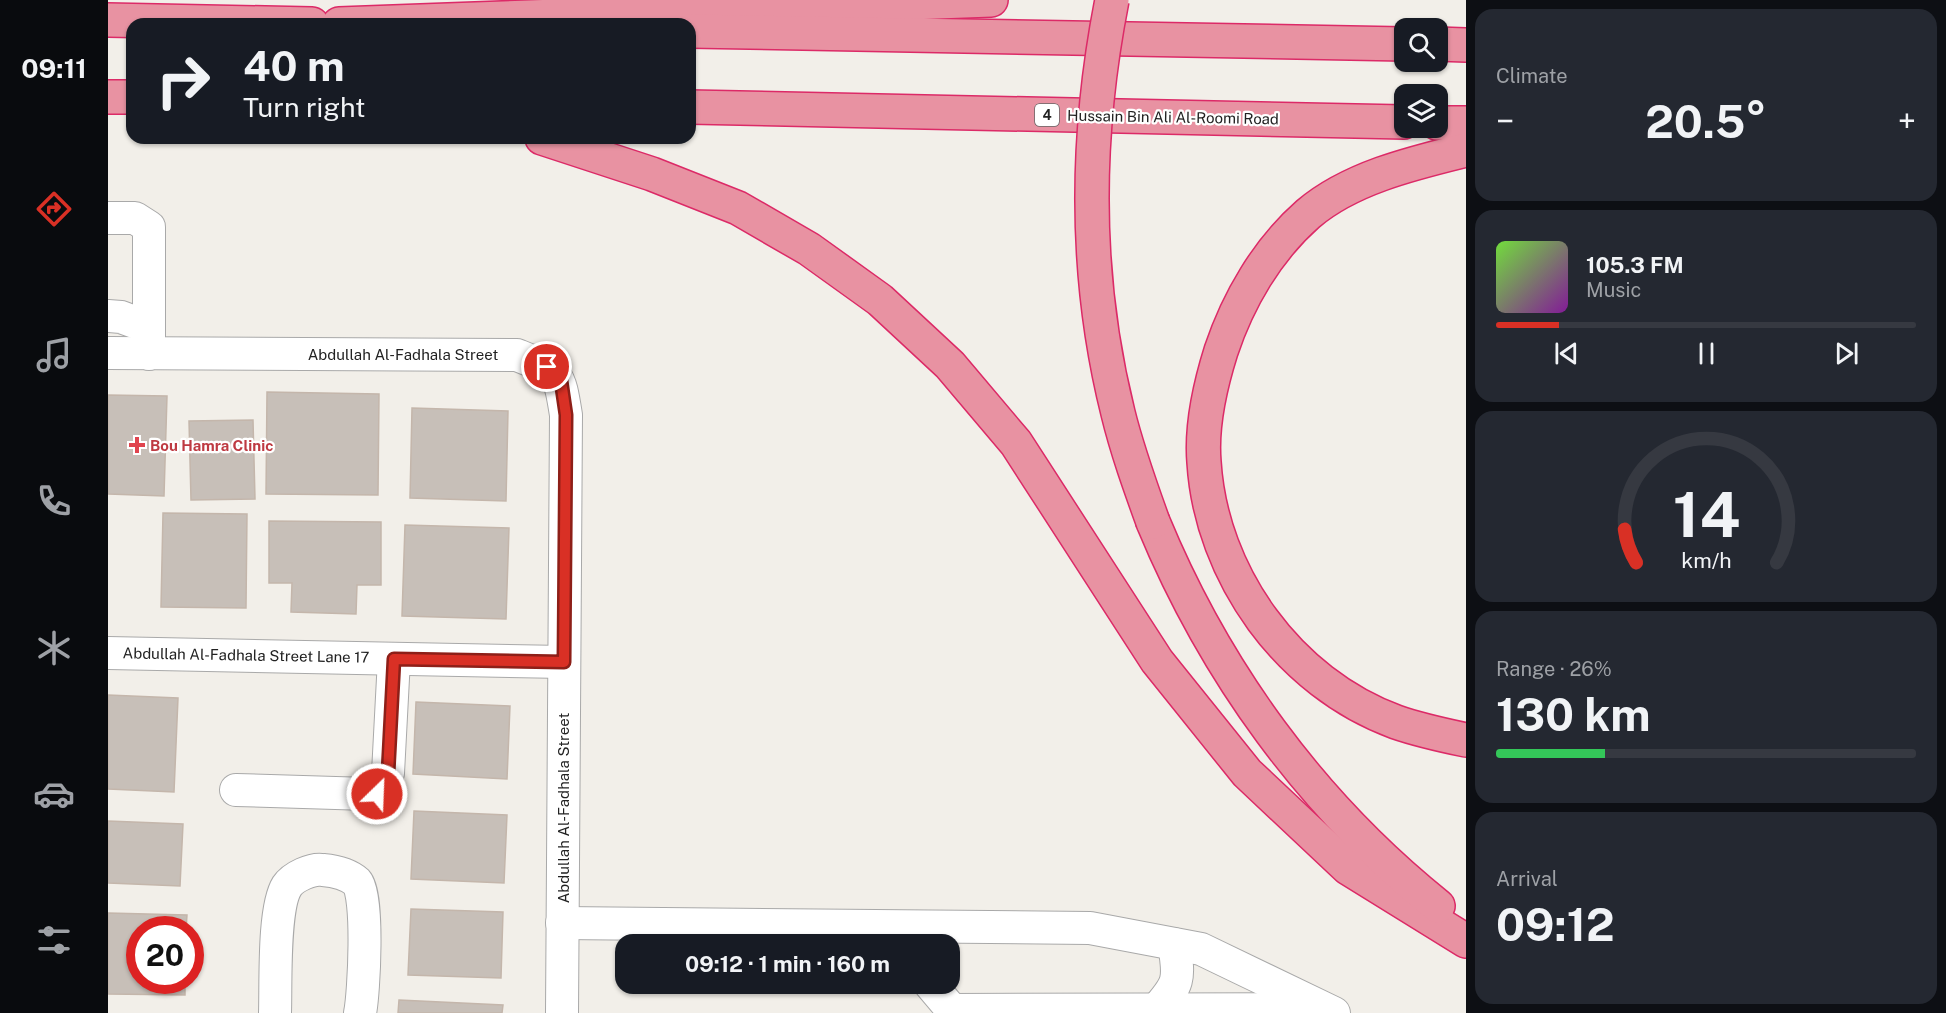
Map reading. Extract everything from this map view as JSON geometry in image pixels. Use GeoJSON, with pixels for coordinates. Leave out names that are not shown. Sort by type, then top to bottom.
{"type":"FeatureCollection","features":[{"type":"Feature","properties":{"kind":"highway"},"geometry":{"type":"LineString","coordinates":[[502,18],[991,0]]}},
{"type":"Feature","properties":{"kind":"highway"},"geometry":{"type":"LineString","coordinates":[[1112,0],[1103,47],[1094,131],[1092,200],[1095,266],[1100,319],[1118,414],[1153,522],[1169,561],[1216,650],[1245,697],[1281,746],[1345,822],[1380,856],[1466,929]]}},
{"type":"Feature","properties":{"kind":"highway"},"geometry":{"type":"LineString","coordinates":[[108,20],[126,20]]}},
{"type":"Feature","properties":{"kind":"highway"},"geometry":{"type":"LineString","coordinates":[[696,31],[1394,44]]}},
{"type":"Feature","properties":{"kind":"highway"},"geometry":{"type":"LineString","coordinates":[[1448,44],[1466,45]]}},
{"type":"Feature","properties":{"kind":"highway"},"geometry":{"type":"LineString","coordinates":[[108,97],[126,97]]}},
{"type":"Feature","properties":{"kind":"highway","name":"Hussain Bin Ali Al-Roomi Road"},"geometry":{"type":"LineString","coordinates":[[696,107],[1394,122]]}},
{"type":"Feature","properties":{"kind":"highway"},"geometry":{"type":"LineString","coordinates":[[1448,123],[1466,123]]}},
{"type":"Feature","properties":{"kind":"highway"},"geometry":{"type":"LineString","coordinates":[[560,144],[652,174],[738,208],[809,249],[880,300],[950,365],[1016,443],[1157,661],[1246,773],[1348,867],[1466,941]]}},
{"type":"Feature","properties":{"kind":"highway"},"geometry":{"type":"LineString","coordinates":[[1466,150],[1361,183],[1335,196],[1308,214],[1288,234],[1257,276],[1228,330],[1208,406],[1203,461],[1208,495],[1225,555],[1256,612],[1276,636],[1324,682],[1356,702],[1394,721],[1466,740]]}},
{"type":"Feature","properties":{"kind":"street"},"geometry":{"type":"LineString","coordinates":[[108,218],[135,218],[149,227],[148,340]]}},
{"type":"Feature","properties":{"kind":"street"},"geometry":{"type":"LineString","coordinates":[[108,316],[121,317],[148,340]]}},
{"type":"Feature","properties":{"kind":"street","name":"Abdullah Al-Fadhala Street"},"geometry":{"type":"LineString","coordinates":[[108,353],[148,340],[517,355],[547,367],[561,381],[566,415],[562,1013]]}},
{"type":"Feature","properties":{"kind":"street","name":"Abdullah Al-Fadhala Street Lane 17"},"geometry":{"type":"LineString","coordinates":[[108,652],[564,662]]}},
{"type":"Feature","properties":{"kind":"street"},"geometry":{"type":"LineString","coordinates":[[236,790],[368,794],[383,790],[388,773],[394,659]]}},
{"type":"Feature","properties":{"kind":"street"},"geometry":{"type":"LineString","coordinates":[[275,1013],[279,906],[287,885],[300,875],[320,869],[340,873],[358,883],[365,902],[360,1013]]}},
{"type":"Feature","properties":{"kind":"street"},"geometry":{"type":"LineString","coordinates":[[562,923],[870,934]]}},
{"type":"Feature","properties":{"kind":"street"},"geometry":{"type":"LineString","coordinates":[[960,934],[1090,928],[1201,949],[1330,1011]]}},
{"type":"Feature","properties":{"kind":"street"},"geometry":{"type":"LineString","coordinates":[[1156,1010],[1175,989],[1178,969],[1174,944]]}},
{"type":"Feature","properties":{"kind":"street"},"geometry":{"type":"LineString","coordinates":[[938,994],[952,1010],[1330,1011]]}},
{"type":"Feature","properties":{"kind":"building"},"geometry":{"type":"Polygon","coordinates":[[[267,392],[379,394],[378,495],[266,494],[267,392]]]}},
{"type":"Feature","properties":{"kind":"building","name":"Bou Hamra Clinic"},"geometry":{"type":"Polygon","coordinates":[[[108,395],[167,396],[164,496],[108,494],[108,395]]]}},
{"type":"Feature","properties":{"kind":"building"},"geometry":{"type":"Polygon","coordinates":[[[412,408],[508,411],[506,501],[410,498],[412,408]]]}},
{"type":"Feature","properties":{"kind":"building"},"geometry":{"type":"Polygon","coordinates":[[[253,420],[255,499],[191,500],[189,421],[253,420]]]}},
{"type":"Feature","properties":{"kind":"building"},"geometry":{"type":"Polygon","coordinates":[[[163,513],[247,514],[246,608],[161,607],[163,513]]]}},
{"type":"Feature","properties":{"kind":"building"},"geometry":{"type":"Polygon","coordinates":[[[269,521],[381,522],[381,585],[357,585],[356,614],[291,612],[292,583],[269,583],[269,521]]]}},
{"type":"Feature","properties":{"kind":"building"},"geometry":{"type":"Polygon","coordinates":[[[405,525],[509,528],[506,619],[402,616],[405,525]]]}},
{"type":"Feature","properties":{"kind":"building"},"geometry":{"type":"Polygon","coordinates":[[[108,695],[178,698],[174,792],[108,789],[108,695]]]}},
{"type":"Feature","properties":{"kind":"building"},"geometry":{"type":"Polygon","coordinates":[[[416,702],[510,706],[507,779],[413,774],[416,702]]]}},
{"type":"Feature","properties":{"kind":"building"},"geometry":{"type":"Polygon","coordinates":[[[414,811],[507,815],[504,883],[411,879],[414,811]]]}},
{"type":"Feature","properties":{"kind":"building"},"geometry":{"type":"Polygon","coordinates":[[[108,821],[183,824],[180,886],[108,883],[108,821]]]}},
{"type":"Feature","properties":{"kind":"building"},"geometry":{"type":"Polygon","coordinates":[[[411,909],[503,912],[501,978],[408,975],[411,909]]]}},
{"type":"Feature","properties":{"kind":"building"},"geometry":{"type":"Polygon","coordinates":[[[108,913],[187,915],[126,916],[126,994],[185,995],[108,994],[108,913]]]}},
{"type":"Feature","properties":{"kind":"building"},"geometry":{"type":"Polygon","coordinates":[[[399,1000],[503,1005],[502,1013],[398,1013],[399,1000]]]}},
{"type":"Feature","properties":{"kind":"place","name":"Bou Hamra Clinic"},"geometry":{"type":"Point","coordinates":[137,445]}},
{"type":"Feature","properties":{"kind":"route"},"geometry":{"type":"LineString","coordinates":[[377,794],[383,790],[387,782],[394,659],[564,662],[566,415],[561,381],[547,367]]}}]}
